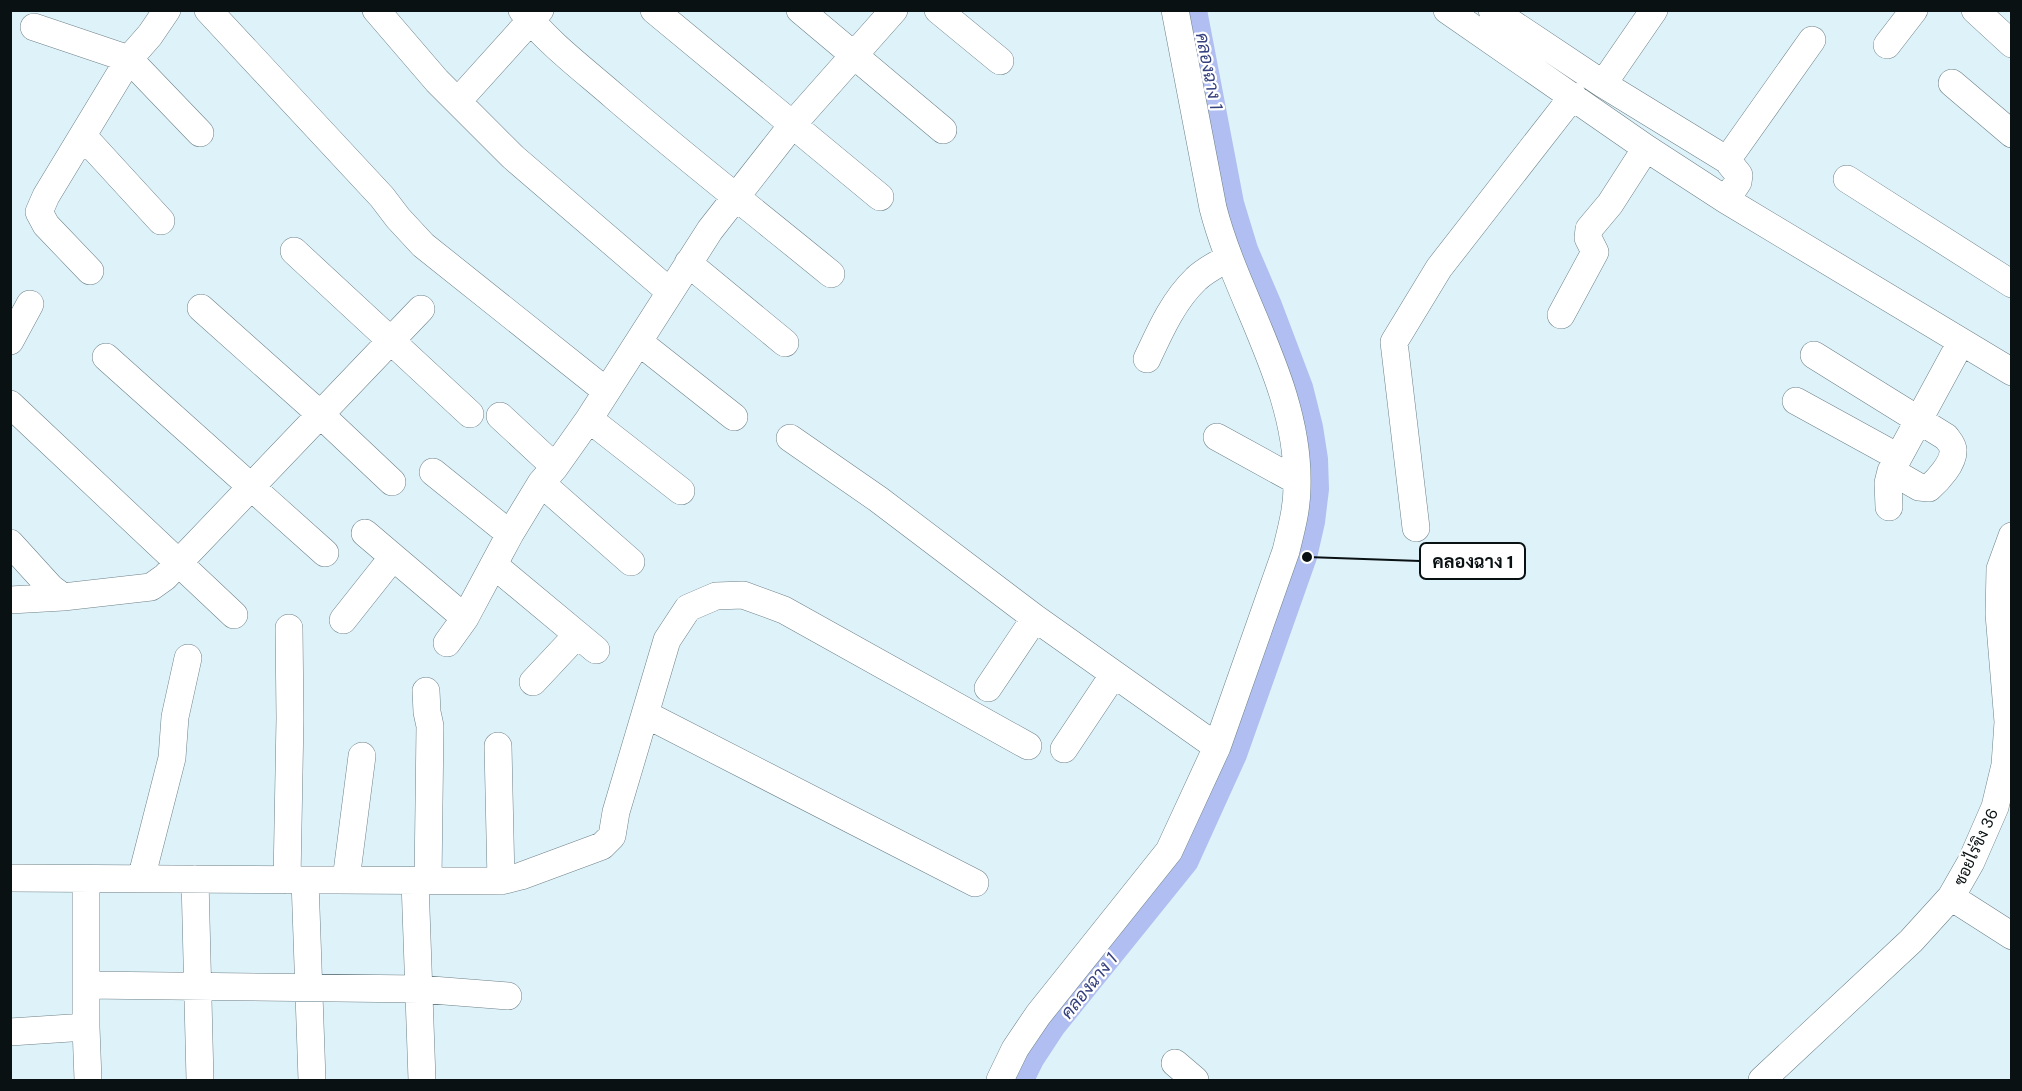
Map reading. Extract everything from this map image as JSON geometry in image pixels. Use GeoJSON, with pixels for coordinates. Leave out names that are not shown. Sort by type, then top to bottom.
{"type":"FeatureCollection","features":[{"type":"Feature","properties":{"kind":"street"},"geometry":{"type":"LineString","coordinates":[[90,271],[46,225],[39,212],[46,196],[129,59],[150,35],[167,10]]}},
{"type":"Feature","properties":{"kind":"street"},"geometry":{"type":"LineString","coordinates":[[208,10],[367,181],[423,245],[606,391]]}},
{"type":"Feature","properties":{"kind":"street"},"geometry":{"type":"LineString","coordinates":[[376,10],[437,81],[513,157],[669,291]]}},
{"type":"Feature","properties":{"kind":"street"},"geometry":{"type":"LineString","coordinates":[[654,10],[880,197]]}},
{"type":"Feature","properties":{"kind":"street"},"geometry":{"type":"LineString","coordinates":[[800,10],[943,130]]}},
{"type":"Feature","properties":{"kind":"street"},"geometry":{"type":"LineString","coordinates":[[447,643],[465,618],[495,566],[510,534],[548,475],[589,419],[710,230],[793,124],[894,10]]}},
{"type":"Feature","properties":{"kind":"street"},"geometry":{"type":"LineString","coordinates":[[938,10],[1000,61]]}},
{"type":"Feature","properties":{"kind":"street"},"geometry":{"type":"LineString","coordinates":[[1000,1080],[1015,1049],[1038,1016],[1169,851],[1217,747],[1286,551],[1294,518],[1297,482],[1292,431],[1283,394],[1228,258],[1213,208],[1174,10]]}},
{"type":"Feature","properties":{"kind":"street"},"geometry":{"type":"LineString","coordinates":[[1447,10],[1646,148],[1726,200],[2012,372]]}},
{"type":"Feature","properties":{"kind":"street"},"geometry":{"type":"LineString","coordinates":[[1492,10],[1603,84],[1727,160],[1739,175],[1738,182],[1726,200]]}},
{"type":"Feature","properties":{"kind":"street"},"geometry":{"type":"LineString","coordinates":[[1603,84],[1653,10]]}},
{"type":"Feature","properties":{"kind":"street"},"geometry":{"type":"LineString","coordinates":[[1887,45],[1914,10]]}},
{"type":"Feature","properties":{"kind":"street"},"geometry":{"type":"LineString","coordinates":[[1975,10],[2012,44]]}},
{"type":"Feature","properties":{"kind":"street"},"geometry":{"type":"LineString","coordinates":[[458,102],[531,14],[559,50],[684,157],[831,274]]}},
{"type":"Feature","properties":{"kind":"street"},"geometry":{"type":"LineString","coordinates":[[34,27],[129,59],[200,133]]}},
{"type":"Feature","properties":{"kind":"street"},"geometry":{"type":"LineString","coordinates":[[1727,160],[1812,40]]}},
{"type":"Feature","properties":{"kind":"street"},"geometry":{"type":"LineString","coordinates":[[1952,83],[2012,134]]}},
{"type":"Feature","properties":{"kind":"street"},"geometry":{"type":"LineString","coordinates":[[1416,528],[1394,342],[1439,268],[1573,96]]}},
{"type":"Feature","properties":{"kind":"street"},"geometry":{"type":"LineString","coordinates":[[83,136],[161,221]]}},
{"type":"Feature","properties":{"kind":"street"},"geometry":{"type":"LineString","coordinates":[[1561,315],[1595,252],[1588,238],[1589,229],[1610,204],[1646,148]]}},
{"type":"Feature","properties":{"kind":"street"},"geometry":{"type":"LineString","coordinates":[[1847,179],[2012,284]]}},
{"type":"Feature","properties":{"kind":"street"},"geometry":{"type":"LineString","coordinates":[[294,251],[470,414]]}},
{"type":"Feature","properties":{"kind":"street"},"geometry":{"type":"LineString","coordinates":[[1147,359],[1165,320],[1178,300],[1197,278],[1228,258]]}},
{"type":"Feature","properties":{"kind":"street"},"geometry":{"type":"LineString","coordinates":[[688,263],[785,343]]}},
{"type":"Feature","properties":{"kind":"street"},"geometry":{"type":"LineString","coordinates":[[10,341],[30,304]]}},
{"type":"Feature","properties":{"kind":"street"},"geometry":{"type":"LineString","coordinates":[[201,308],[392,482]]}},
{"type":"Feature","properties":{"kind":"street"},"geometry":{"type":"LineString","coordinates":[[10,600],[63,597],[151,587],[165,577],[421,309]]}},
{"type":"Feature","properties":{"kind":"street"},"geometry":{"type":"LineString","coordinates":[[639,342],[734,417]]}},
{"type":"Feature","properties":{"kind":"street"},"geometry":{"type":"LineString","coordinates":[[1889,507],[1888,483],[1894,464],[1961,342]]}},
{"type":"Feature","properties":{"kind":"street"},"geometry":{"type":"LineString","coordinates":[[1796,400],[1894,464],[1919,487],[1929,488],[1953,456],[1953,447],[1946,437],[1814,355]]}},
{"type":"Feature","properties":{"kind":"street"},"geometry":{"type":"LineString","coordinates":[[106,357],[325,553]]}},
{"type":"Feature","properties":{"kind":"street"},"geometry":{"type":"LineString","coordinates":[[10,404],[234,615]]}},
{"type":"Feature","properties":{"kind":"street"},"geometry":{"type":"LineString","coordinates":[[500,416],[548,475],[631,562]]}},
{"type":"Feature","properties":{"kind":"street"},"geometry":{"type":"LineString","coordinates":[[589,419],[681,491]]}},
{"type":"Feature","properties":{"kind":"street"},"geometry":{"type":"LineString","coordinates":[[1217,437],[1297,482]]}},
{"type":"Feature","properties":{"kind":"street"},"geometry":{"type":"LineString","coordinates":[[790,438],[878,499],[1035,618],[1217,747]]}},
{"type":"Feature","properties":{"kind":"street"},"geometry":{"type":"LineString","coordinates":[[433,472],[510,534]]}},
{"type":"Feature","properties":{"kind":"street"},"geometry":{"type":"LineString","coordinates":[[365,533],[465,618]]}},
{"type":"Feature","properties":{"kind":"street","name":"ซอยไร่ขิง 36"},"geometry":{"type":"LineString","coordinates":[[1762,1080],[1911,941],[1951,897],[1971,862],[2006,787],[2008,722],[1999,614],[2000,569],[2011,538]]}},
{"type":"Feature","properties":{"kind":"street"},"geometry":{"type":"LineString","coordinates":[[10,543],[51,588],[63,597]]}},
{"type":"Feature","properties":{"kind":"street"},"geometry":{"type":"LineString","coordinates":[[344,620],[393,557]]}},
{"type":"Feature","properties":{"kind":"street"},"geometry":{"type":"LineString","coordinates":[[495,566],[586,642],[533,682]]}},
{"type":"Feature","properties":{"kind":"street"},"geometry":{"type":"LineString","coordinates":[[10,878],[421,881],[511,878],[602,846],[612,836],[616,812],[667,640],[688,608],[716,596],[743,595],[784,610],[1028,746]]}},
{"type":"Feature","properties":{"kind":"street"},"geometry":{"type":"LineString","coordinates":[[988,688],[1035,618]]}},
{"type":"Feature","properties":{"kind":"street"},"geometry":{"type":"LineString","coordinates":[[289,628],[296,880],[309,988],[312,1080]]}},
{"type":"Feature","properties":{"kind":"street"},"geometry":{"type":"LineString","coordinates":[[141,879],[172,758],[175,717],[188,658]]}},
{"type":"Feature","properties":{"kind":"street"},"geometry":{"type":"LineString","coordinates":[[1064,749],[1113,674]]}},
{"type":"Feature","properties":{"kind":"street"},"geometry":{"type":"LineString","coordinates":[[422,1080],[419,989],[421,881],[429,726],[426,691]]}},
{"type":"Feature","properties":{"kind":"street"},"geometry":{"type":"LineString","coordinates":[[645,714],[975,883]]}},
{"type":"Feature","properties":{"kind":"street"},"geometry":{"type":"LineString","coordinates":[[498,746],[511,878]]}},
{"type":"Feature","properties":{"kind":"street"},"geometry":{"type":"LineString","coordinates":[[346,880],[362,756]]}},
{"type":"Feature","properties":{"kind":"street"},"geometry":{"type":"LineString","coordinates":[[87,879],[88,1080]]}},
{"type":"Feature","properties":{"kind":"street"},"geometry":{"type":"LineString","coordinates":[[195,879],[200,1080]]}},
{"type":"Feature","properties":{"kind":"street"},"geometry":{"type":"LineString","coordinates":[[1951,897],[2012,936]]}},
{"type":"Feature","properties":{"kind":"street"},"geometry":{"type":"LineString","coordinates":[[86,985],[419,989],[508,996]]}},
{"type":"Feature","properties":{"kind":"street"},"geometry":{"type":"LineString","coordinates":[[10,1032],[86,1027]]}},
{"type":"Feature","properties":{"kind":"waterway","name":"คลองฉาง 1"},"geometry":{"type":"LineString","coordinates":[[1024,1080],[1055,1028],[1188,863],[1237,755],[1307,557],[1315,522],[1319,489],[1318,459],[1313,427],[1303,387],[1248,249],[1234,203],[1197,10]]}},
{"type":"Feature","properties":{"kind":"place","name":"คลองฉาง 1"},"geometry":{"type":"Point","coordinates":[1307,557]}}]}
